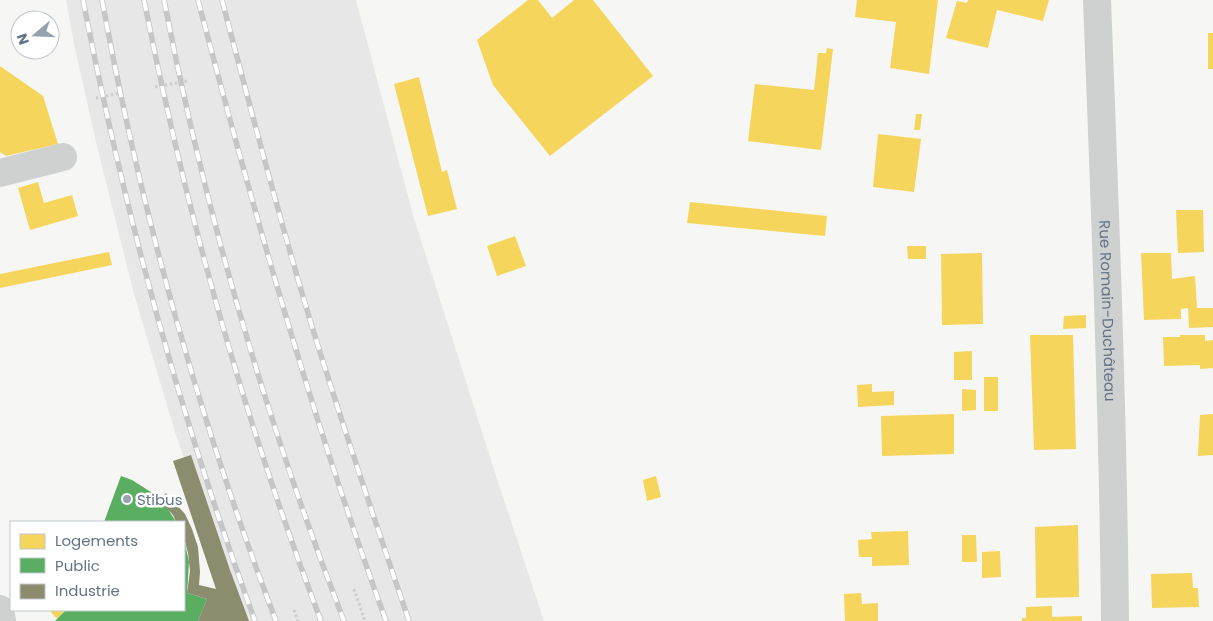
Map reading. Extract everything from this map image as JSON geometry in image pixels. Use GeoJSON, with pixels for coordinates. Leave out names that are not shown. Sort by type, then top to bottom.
{"type":"FeatureCollection","features":[{"type":"Feature","properties":{"kind":"street","name":"Rue Romain-Duchâteau"},"geometry":{"type":"LineString","coordinates":[[1097,0],[1112,414],[1116,621]]}},
{"type":"Feature","properties":{"kind":"street"},"geometry":{"type":"LineString","coordinates":[[0,173],[63,157]]}},
{"type":"Feature","properties":{"kind":"street"},"geometry":{"type":"LineString","coordinates":[[0,609],[2,621]]}},
{"type":"Feature","properties":{"kind":"path"},"geometry":{"type":"LineString","coordinates":[[155,87],[187,81]]}},
{"type":"Feature","properties":{"kind":"path"},"geometry":{"type":"LineString","coordinates":[[96,98],[126,92]]}},
{"type":"Feature","properties":{"kind":"path"},"geometry":{"type":"LineString","coordinates":[[354,589],[365,621]]}},
{"type":"Feature","properties":{"kind":"path"},"geometry":{"type":"LineString","coordinates":[[294,610],[298,621]]}},
{"type":"Feature","properties":{"kind":"shaded area"},"geometry":{"type":"Polygon","coordinates":[[[66,0],[356,0],[413,215],[544,621],[240,621],[175,432],[134,294],[96,142],[66,0]]]}},
{"type":"Feature","properties":{"kind":"building: Logements"},"geometry":{"type":"Polygon","coordinates":[[[528,0],[538,0],[552,18],[574,0],[593,0],[653,76],[550,156],[493,85],[477,40],[528,0]]]}},
{"type":"Feature","properties":{"kind":"building: Logements"},"geometry":{"type":"Polygon","coordinates":[[[857,0],[938,0],[929,74],[890,68],[896,22],[855,17],[857,0]]]}},
{"type":"Feature","properties":{"kind":"building: Logements"},"geometry":{"type":"Polygon","coordinates":[[[968,0],[1049,0],[1043,21],[997,10],[988,48],[946,38],[957,1],[967,3],[968,0]]]}},
{"type":"Feature","properties":{"kind":"building: Logements"},"geometry":{"type":"Polygon","coordinates":[[[1208,33],[1213,33],[1213,69],[1208,69],[1208,33]]]}},
{"type":"Feature","properties":{"kind":"building: Logements"},"geometry":{"type":"Polygon","coordinates":[[[827,48],[833,49],[821,150],[748,141],[755,84],[814,90],[818,53],[826,53],[827,48]]]}},
{"type":"Feature","properties":{"kind":"building: Logements"},"geometry":{"type":"Polygon","coordinates":[[[0,66],[43,96],[58,144],[6,156],[0,152],[0,66]]]}},
{"type":"Feature","properties":{"kind":"building: Logements"},"geometry":{"type":"Polygon","coordinates":[[[419,77],[442,172],[447,170],[457,209],[428,216],[394,84],[419,77]]]}},
{"type":"Feature","properties":{"kind":"building: Logements"},"geometry":{"type":"Polygon","coordinates":[[[916,114],[922,114],[920,130],[914,130],[916,114]]]}},
{"type":"Feature","properties":{"kind":"building: Logements"},"geometry":{"type":"Polygon","coordinates":[[[878,134],[921,139],[914,192],[873,187],[878,134]]]}},
{"type":"Feature","properties":{"kind":"building: Logements"},"geometry":{"type":"Polygon","coordinates":[[[38,182],[44,203],[72,195],[78,216],[30,230],[18,188],[38,182]]]}},
{"type":"Feature","properties":{"kind":"building: Logements"},"geometry":{"type":"Polygon","coordinates":[[[690,202],[827,216],[825,236],[687,223],[690,202]]]}},
{"type":"Feature","properties":{"kind":"building: Logements"},"geometry":{"type":"Polygon","coordinates":[[[1176,210],[1203,210],[1204,252],[1178,253],[1176,210]]]}},
{"type":"Feature","properties":{"kind":"building: Logements"},"geometry":{"type":"Polygon","coordinates":[[[515,236],[526,266],[497,276],[487,246],[515,236]]]}},
{"type":"Feature","properties":{"kind":"building: Logements"},"geometry":{"type":"Polygon","coordinates":[[[907,246],[926,246],[926,259],[908,259],[907,246]]]}},
{"type":"Feature","properties":{"kind":"building: Logements"},"geometry":{"type":"Polygon","coordinates":[[[109,252],[112,265],[0,288],[0,274],[109,252]]]}},
{"type":"Feature","properties":{"kind":"building: Logements"},"geometry":{"type":"Polygon","coordinates":[[[982,253],[983,324],[942,325],[941,254],[982,253]]]}},
{"type":"Feature","properties":{"kind":"building: Logements"},"geometry":{"type":"Polygon","coordinates":[[[1141,253],[1171,253],[1172,279],[1195,276],[1197,308],[1213,308],[1213,327],[1189,328],[1188,308],[1181,309],[1181,319],[1144,320],[1141,253]]]}},
{"type":"Feature","properties":{"kind":"building: Logements"},"geometry":{"type":"Polygon","coordinates":[[[1086,315],[1086,328],[1063,329],[1064,316],[1086,315]]]}},
{"type":"Feature","properties":{"kind":"building: Logements"},"geometry":{"type":"Polygon","coordinates":[[[1030,335],[1073,335],[1076,449],[1034,450],[1030,335]]]}},
{"type":"Feature","properties":{"kind":"building: Logements"},"geometry":{"type":"Polygon","coordinates":[[[1180,335],[1205,335],[1205,341],[1213,340],[1213,368],[1200,369],[1200,365],[1164,366],[1163,337],[1180,337],[1180,335]]]}},
{"type":"Feature","properties":{"kind":"building: Logements"},"geometry":{"type":"Polygon","coordinates":[[[972,351],[972,380],[954,380],[954,352],[972,351]]]}},
{"type":"Feature","properties":{"kind":"building: Logements"},"geometry":{"type":"Polygon","coordinates":[[[984,377],[998,377],[998,411],[984,411],[984,377]]]}},
{"type":"Feature","properties":{"kind":"building: Logements"},"geometry":{"type":"Polygon","coordinates":[[[872,384],[872,392],[894,391],[894,405],[858,407],[857,385],[872,384]]]}},
{"type":"Feature","properties":{"kind":"building: Logements"},"geometry":{"type":"Polygon","coordinates":[[[962,389],[976,390],[976,410],[962,411],[962,389]]]}},
{"type":"Feature","properties":{"kind":"building: Logements"},"geometry":{"type":"Polygon","coordinates":[[[954,414],[954,454],[882,456],[881,416],[954,414]]]}},
{"type":"Feature","properties":{"kind":"building: Logements"},"geometry":{"type":"Polygon","coordinates":[[[1213,414],[1213,455],[1198,456],[1200,415],[1213,414]]]}},
{"type":"Feature","properties":{"kind":"building: Logements"},"geometry":{"type":"Polygon","coordinates":[[[656,476],[661,497],[647,501],[643,480],[656,476]]]}},
{"type":"Feature","properties":{"kind":"building: Logements"},"geometry":{"type":"Polygon","coordinates":[[[1078,525],[1079,597],[1036,598],[1035,527],[1078,525]]]}},
{"type":"Feature","properties":{"kind":"building: Logements"},"geometry":{"type":"Polygon","coordinates":[[[908,531],[909,565],[872,566],[872,557],[859,557],[858,540],[872,539],[871,532],[908,531]]]}},
{"type":"Feature","properties":{"kind":"building: Logements"},"geometry":{"type":"Polygon","coordinates":[[[962,535],[976,535],[977,562],[962,562],[962,535]]]}},
{"type":"Feature","properties":{"kind":"building: Logements"},"geometry":{"type":"Polygon","coordinates":[[[1000,551],[1001,577],[982,578],[982,552],[1000,551]]]}},
{"type":"Feature","properties":{"kind":"building: Logements"},"geometry":{"type":"Polygon","coordinates":[[[1192,573],[1193,588],[1198,588],[1199,607],[1152,608],[1151,574],[1192,573]]]}},
{"type":"Feature","properties":{"kind":"building: Logements"},"geometry":{"type":"Polygon","coordinates":[[[861,593],[862,604],[878,603],[878,621],[845,621],[844,594],[861,593]]]}},
{"type":"Feature","properties":{"kind":"building: Logements"},"geometry":{"type":"Polygon","coordinates":[[[1052,606],[1052,617],[1082,616],[1082,621],[1022,621],[1022,618],[1026,618],[1026,607],[1052,606]]]}},
{"type":"Feature","properties":{"kind":"building: Logements"},"geometry":{"type":"Polygon","coordinates":[[[50,611],[65,611],[57,619],[50,611]]]}},
{"type":"Feature","properties":{"kind":"building: Public"},"geometry":{"type":"Polygon","coordinates":[[[121,476],[132,480],[154,494],[168,509],[175,521],[104,521],[121,476]]]}},
{"type":"Feature","properties":{"kind":"building: Public"},"geometry":{"type":"Polygon","coordinates":[[[185,544],[189,562],[187,593],[207,599],[198,621],[55,621],[65,611],[185,611],[185,544]]]}},
{"type":"Feature","properties":{"kind":"building: Industrie"},"geometry":{"type":"Polygon","coordinates":[[[191,455],[249,621],[198,621],[207,599],[187,593],[190,571],[185,542],[185,521],[176,521],[173,515],[159,500],[166,493],[185,514],[192,529],[198,547],[199,585],[216,589],[173,461],[191,455]]]}},
{"type":"Feature","properties":{"kind":"railway"},"geometry":{"type":"LineString","coordinates":[[83,0],[117,158],[157,314],[203,468],[255,621]]}},
{"type":"Feature","properties":{"kind":"railway"},"geometry":{"type":"LineString","coordinates":[[102,0],[135,158],[175,314],[197,392],[222,469],[276,621]]}},
{"type":"Feature","properties":{"kind":"railway"},"geometry":{"type":"LineString","coordinates":[[144,0],[179,158],[219,314],[267,469],[321,621]]}},
{"type":"Feature","properties":{"kind":"railway"},"geometry":{"type":"LineString","coordinates":[[164,0],[198,158],[240,315],[289,469],[344,621]]}},
{"type":"Feature","properties":{"kind":"railway"},"geometry":{"type":"LineString","coordinates":[[198,0],[240,157],[308,390],[386,621]]}},
{"type":"Feature","properties":{"kind":"railway"},"geometry":{"type":"LineString","coordinates":[[222,0],[275,200],[310,320],[409,621]]}},
{"type":"Feature","properties":{"kind":"place","name":"Stibus"},"geometry":{"type":"Point","coordinates":[127,499]}}]}
